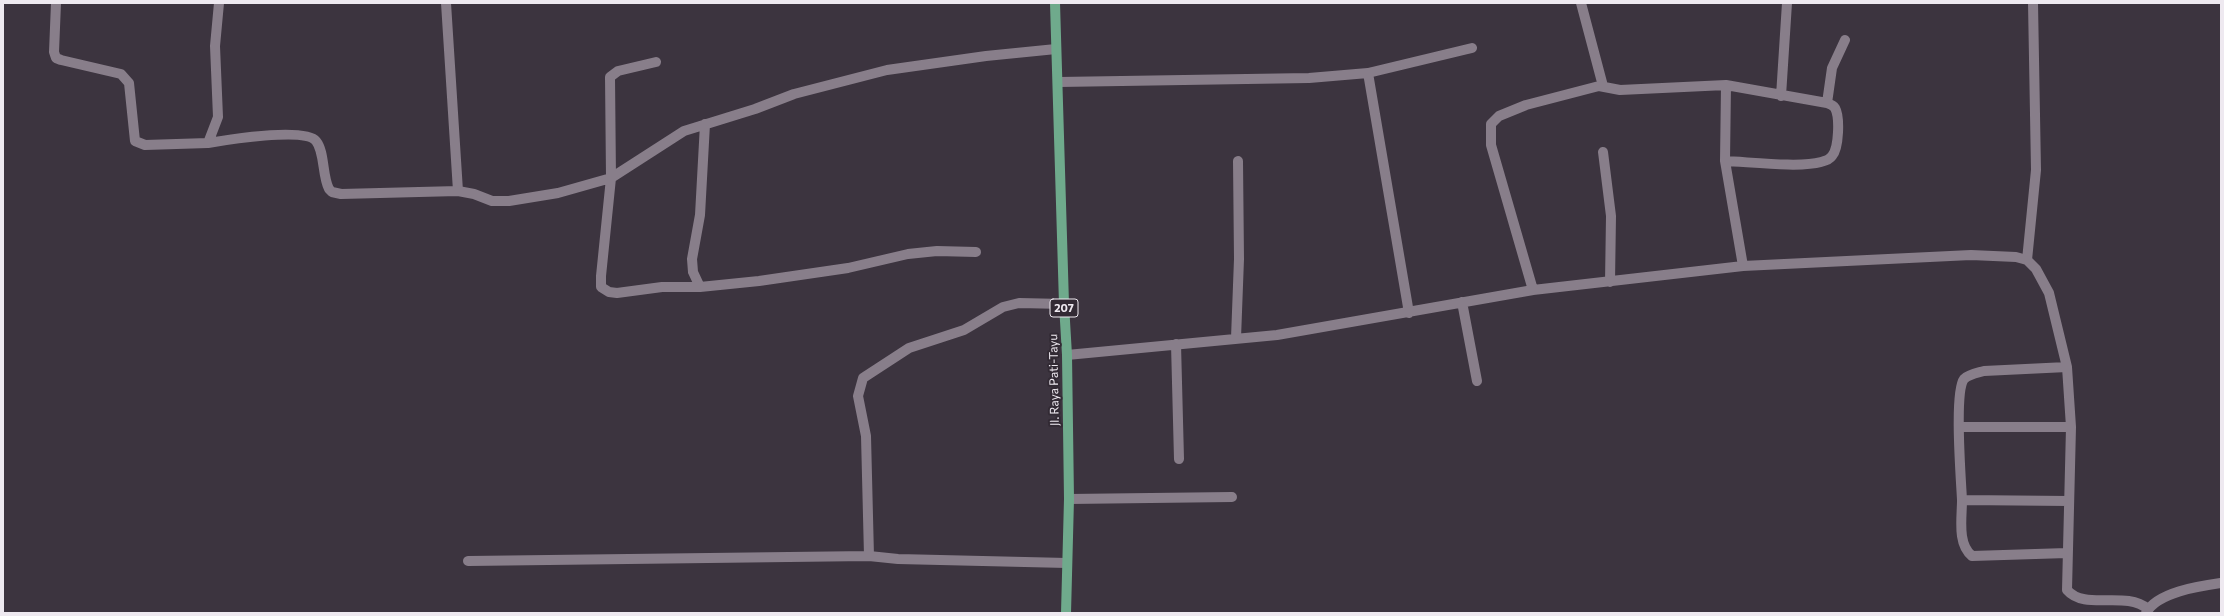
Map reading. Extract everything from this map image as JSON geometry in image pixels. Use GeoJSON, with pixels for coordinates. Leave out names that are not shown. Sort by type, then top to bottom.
{"type":"FeatureCollection","features":[{"type":"Feature","properties":{"kind":"main road","name":"Jl. Raya Pati-Tayu"},"geometry":{"type":"LineString","coordinates":[[1055,3],[1056,49],[1059,82],[1064,304],[1067,354],[1069,499],[1066,613]]}},
{"type":"Feature","properties":{"kind":"street"},"geometry":{"type":"LineString","coordinates":[[56,3],[54,52],[56,58],[121,74],[126,77],[129,83],[135,141],[145,145],[208,143],[238,138],[294,135],[309,136],[318,144],[327,185],[336,194],[458,191],[474,194],[492,201],[509,201],[558,193],[611,178],[684,131],[794,94],[888,70],[986,56],[1056,49]]}},
{"type":"Feature","properties":{"kind":"street"},"geometry":{"type":"LineString","coordinates":[[208,143],[218,117],[215,46],[219,3]]}},
{"type":"Feature","properties":{"kind":"street"},"geometry":{"type":"LineString","coordinates":[[446,3],[458,191]]}},
{"type":"Feature","properties":{"kind":"street"},"geometry":{"type":"LineString","coordinates":[[1581,3],[1603,86]]}},
{"type":"Feature","properties":{"kind":"street"},"geometry":{"type":"LineString","coordinates":[[1781,96],[1787,3]]}},
{"type":"Feature","properties":{"kind":"street"},"geometry":{"type":"LineString","coordinates":[[2028,260],[2036,170],[2033,3]]}},
{"type":"Feature","properties":{"kind":"street"},"geometry":{"type":"LineString","coordinates":[[1827,103],[1832,68],[1845,40]]}},
{"type":"Feature","properties":{"kind":"street"},"geometry":{"type":"LineString","coordinates":[[1059,82],[1309,78],[1368,73],[1472,48]]}},
{"type":"Feature","properties":{"kind":"street"},"geometry":{"type":"LineString","coordinates":[[656,62],[618,70],[610,77],[611,178],[600,276],[601,287],[609,292],[617,293],[662,287],[700,287],[848,268],[908,254],[937,251],[976,252]]}},
{"type":"Feature","properties":{"kind":"street"},"geometry":{"type":"LineString","coordinates":[[1368,73],[1409,313]]}},
{"type":"Feature","properties":{"kind":"street"},"geometry":{"type":"LineString","coordinates":[[1726,85],[1725,161],[1743,266]]}},
{"type":"Feature","properties":{"kind":"street"},"geometry":{"type":"LineString","coordinates":[[1533,290],[1491,145],[1491,124],[1499,116],[1526,105],[1603,86],[1627,90],[1726,85],[1827,103],[1834,106],[1838,118],[1835,151],[1829,158],[1822,162],[1808,164],[1725,161]]}},
{"type":"Feature","properties":{"kind":"street"},"geometry":{"type":"LineString","coordinates":[[700,287],[693,272],[692,259],[700,215],[705,124]]}},
{"type":"Feature","properties":{"kind":"street"},"geometry":{"type":"LineString","coordinates":[[1603,152],[1611,216],[1610,282]]}},
{"type":"Feature","properties":{"kind":"street"},"geometry":{"type":"LineString","coordinates":[[1236,338],[1239,259],[1238,161]]}},
{"type":"Feature","properties":{"kind":"street"},"geometry":{"type":"LineString","coordinates":[[1067,354],[1277,335],[1533,290],[1743,266],[2002,255],[2028,260],[2036,269],[2049,293],[2067,367],[2071,427],[2067,590],[2072,596],[2081,599],[2115,599],[2132,601],[2143,604],[2147,611],[2157,602],[2184,589],[2221,583]]}},
{"type":"Feature","properties":{"kind":"street"},"geometry":{"type":"LineString","coordinates":[[1462,302],[1477,381]]}},
{"type":"Feature","properties":{"kind":"street"},"geometry":{"type":"LineString","coordinates":[[869,556],[866,436],[858,396],[863,378],[909,348],[964,330],[1003,307],[1019,303],[1064,304]]}},
{"type":"Feature","properties":{"kind":"street"},"geometry":{"type":"LineString","coordinates":[[1176,344],[1179,459]]}},
{"type":"Feature","properties":{"kind":"street"},"geometry":{"type":"LineString","coordinates":[[2067,367],[1984,371],[1974,373],[1965,378],[1960,386],[1959,427],[1962,543],[1965,550],[1972,556],[2067,553]]}},
{"type":"Feature","properties":{"kind":"street"},"geometry":{"type":"LineString","coordinates":[[1959,427],[2071,427]]}},
{"type":"Feature","properties":{"kind":"street"},"geometry":{"type":"LineString","coordinates":[[1069,499],[1232,497]]}},
{"type":"Feature","properties":{"kind":"street"},"geometry":{"type":"LineString","coordinates":[[1962,500],[2069,501]]}},
{"type":"Feature","properties":{"kind":"street"},"geometry":{"type":"LineString","coordinates":[[468,560],[869,556],[898,559],[1067,563]]}}]}
